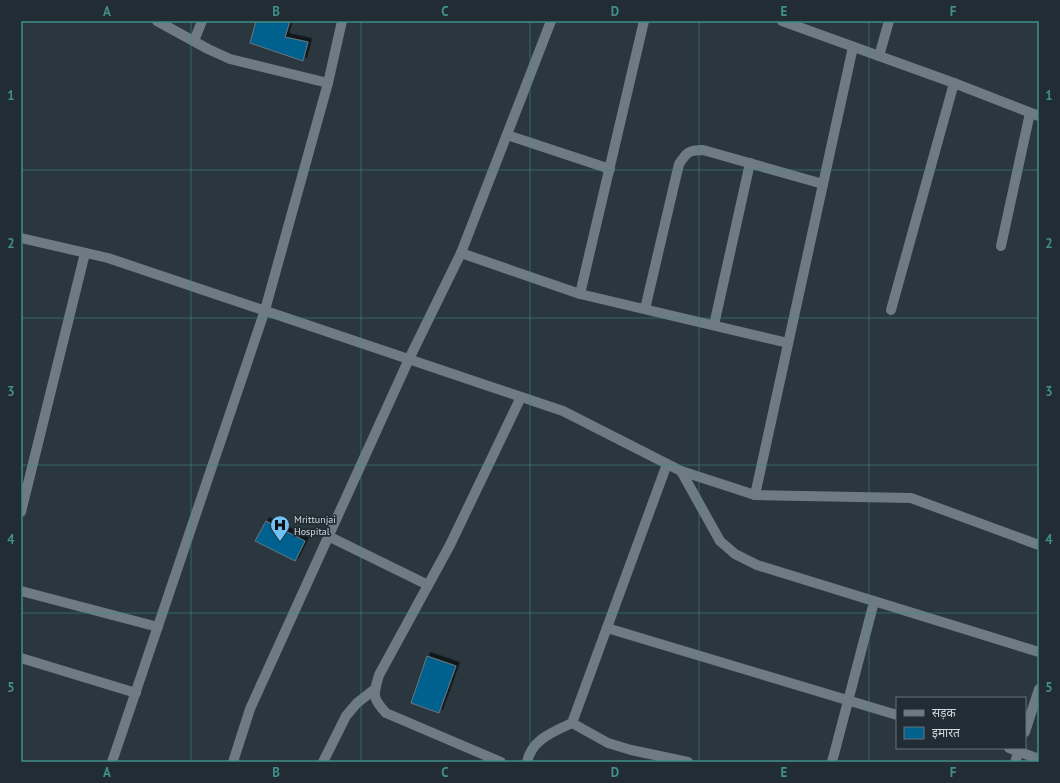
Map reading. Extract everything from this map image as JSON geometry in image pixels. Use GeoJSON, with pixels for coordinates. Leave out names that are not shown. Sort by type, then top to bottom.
{"type":"FeatureCollection","features":[{"type":"Feature","properties":{"kind":"street"},"geometry":{"type":"LineString","coordinates":[[157,21],[208,49],[230,59],[328,83]]}},
{"type":"Feature","properties":{"kind":"street"},"geometry":{"type":"LineString","coordinates":[[194,41],[202,21]]}},
{"type":"Feature","properties":{"kind":"street"},"geometry":{"type":"LineString","coordinates":[[112,762],[265,310],[328,83],[342,21]]}},
{"type":"Feature","properties":{"kind":"street"},"geometry":{"type":"LineString","coordinates":[[235,761],[250,709],[409,359],[461,253],[551,21]]}},
{"type":"Feature","properties":{"kind":"street"},"geometry":{"type":"LineString","coordinates":[[580,294],[644,21]]}},
{"type":"Feature","properties":{"kind":"street"},"geometry":{"type":"LineString","coordinates":[[782,21],[954,83],[1035,115],[1001,246]]}},
{"type":"Feature","properties":{"kind":"street"},"geometry":{"type":"LineString","coordinates":[[879,56],[889,21]]}},
{"type":"Feature","properties":{"kind":"street"},"geometry":{"type":"LineString","coordinates":[[755,495],[853,47]]}},
{"type":"Feature","properties":{"kind":"street"},"geometry":{"type":"LineString","coordinates":[[891,310],[954,83]]}},
{"type":"Feature","properties":{"kind":"street"},"geometry":{"type":"LineString","coordinates":[[507,135],[610,169]]}},
{"type":"Feature","properties":{"kind":"street"},"geometry":{"type":"LineString","coordinates":[[645,309],[679,164],[685,155],[692,150],[703,150],[823,184]]}},
{"type":"Feature","properties":{"kind":"street"},"geometry":{"type":"LineString","coordinates":[[714,325],[750,163]]}},
{"type":"Feature","properties":{"kind":"street"},"geometry":{"type":"LineString","coordinates":[[21,238],[108,258],[563,411],[681,471],[755,495],[912,498],[1039,545]]}},
{"type":"Feature","properties":{"kind":"street"},"geometry":{"type":"LineString","coordinates":[[22,507],[85,253]]}},
{"type":"Feature","properties":{"kind":"street"},"geometry":{"type":"LineString","coordinates":[[461,253],[580,294],[788,343]]}},
{"type":"Feature","properties":{"kind":"street"},"geometry":{"type":"LineString","coordinates":[[324,762],[346,716],[357,703],[374,689],[379,676],[450,545],[521,397]]}},
{"type":"Feature","properties":{"kind":"street"},"geometry":{"type":"LineString","coordinates":[[527,762],[528,756],[536,744],[549,734],[572,723],[667,464]]}},
{"type":"Feature","properties":{"kind":"street"},"geometry":{"type":"LineString","coordinates":[[681,471],[720,541],[735,554],[758,565],[1039,652]]}},
{"type":"Feature","properties":{"kind":"street"},"geometry":{"type":"LineString","coordinates":[[328,536],[428,585]]}},
{"type":"Feature","properties":{"kind":"street"},"geometry":{"type":"LineString","coordinates":[[21,591],[158,627]]}},
{"type":"Feature","properties":{"kind":"street"},"geometry":{"type":"LineString","coordinates":[[832,762],[874,602]]}},
{"type":"Feature","properties":{"kind":"street"},"geometry":{"type":"LineString","coordinates":[[607,628],[896,715]]}},
{"type":"Feature","properties":{"kind":"street"},"geometry":{"type":"LineString","coordinates":[[21,658],[136,693]]}},
{"type":"Feature","properties":{"kind":"street"},"geometry":{"type":"LineString","coordinates":[[374,689],[376,702],[386,713],[501,762]]}},
{"type":"Feature","properties":{"kind":"street"},"geometry":{"type":"LineString","coordinates":[[1026,729],[1039,689]]}},
{"type":"Feature","properties":{"kind":"street"},"geometry":{"type":"LineString","coordinates":[[572,723],[608,743],[630,750],[688,762]]}},
{"type":"Feature","properties":{"kind":"street"},"geometry":{"type":"LineString","coordinates":[[1016,762],[1020,750],[1039,759]]}},
{"type":"Feature","properties":{"kind":"building"},"geometry":{"type":"Polygon","coordinates":[[[256,21],[290,21],[285,37],[308,42],[303,61],[250,43],[256,21]]]}},
{"type":"Feature","properties":{"kind":"building"},"geometry":{"type":"Polygon","coordinates":[[[266,521],[305,541],[295,561],[255,541],[266,521]]]}},
{"type":"Feature","properties":{"kind":"building"},"geometry":{"type":"Polygon","coordinates":[[[427,656],[456,666],[439,713],[411,703],[427,656]]]}},
{"type":"Feature","properties":{"kind":"place","name":"Mrittunjai Hospital"},"geometry":{"type":"Point","coordinates":[280,542]}}]}
